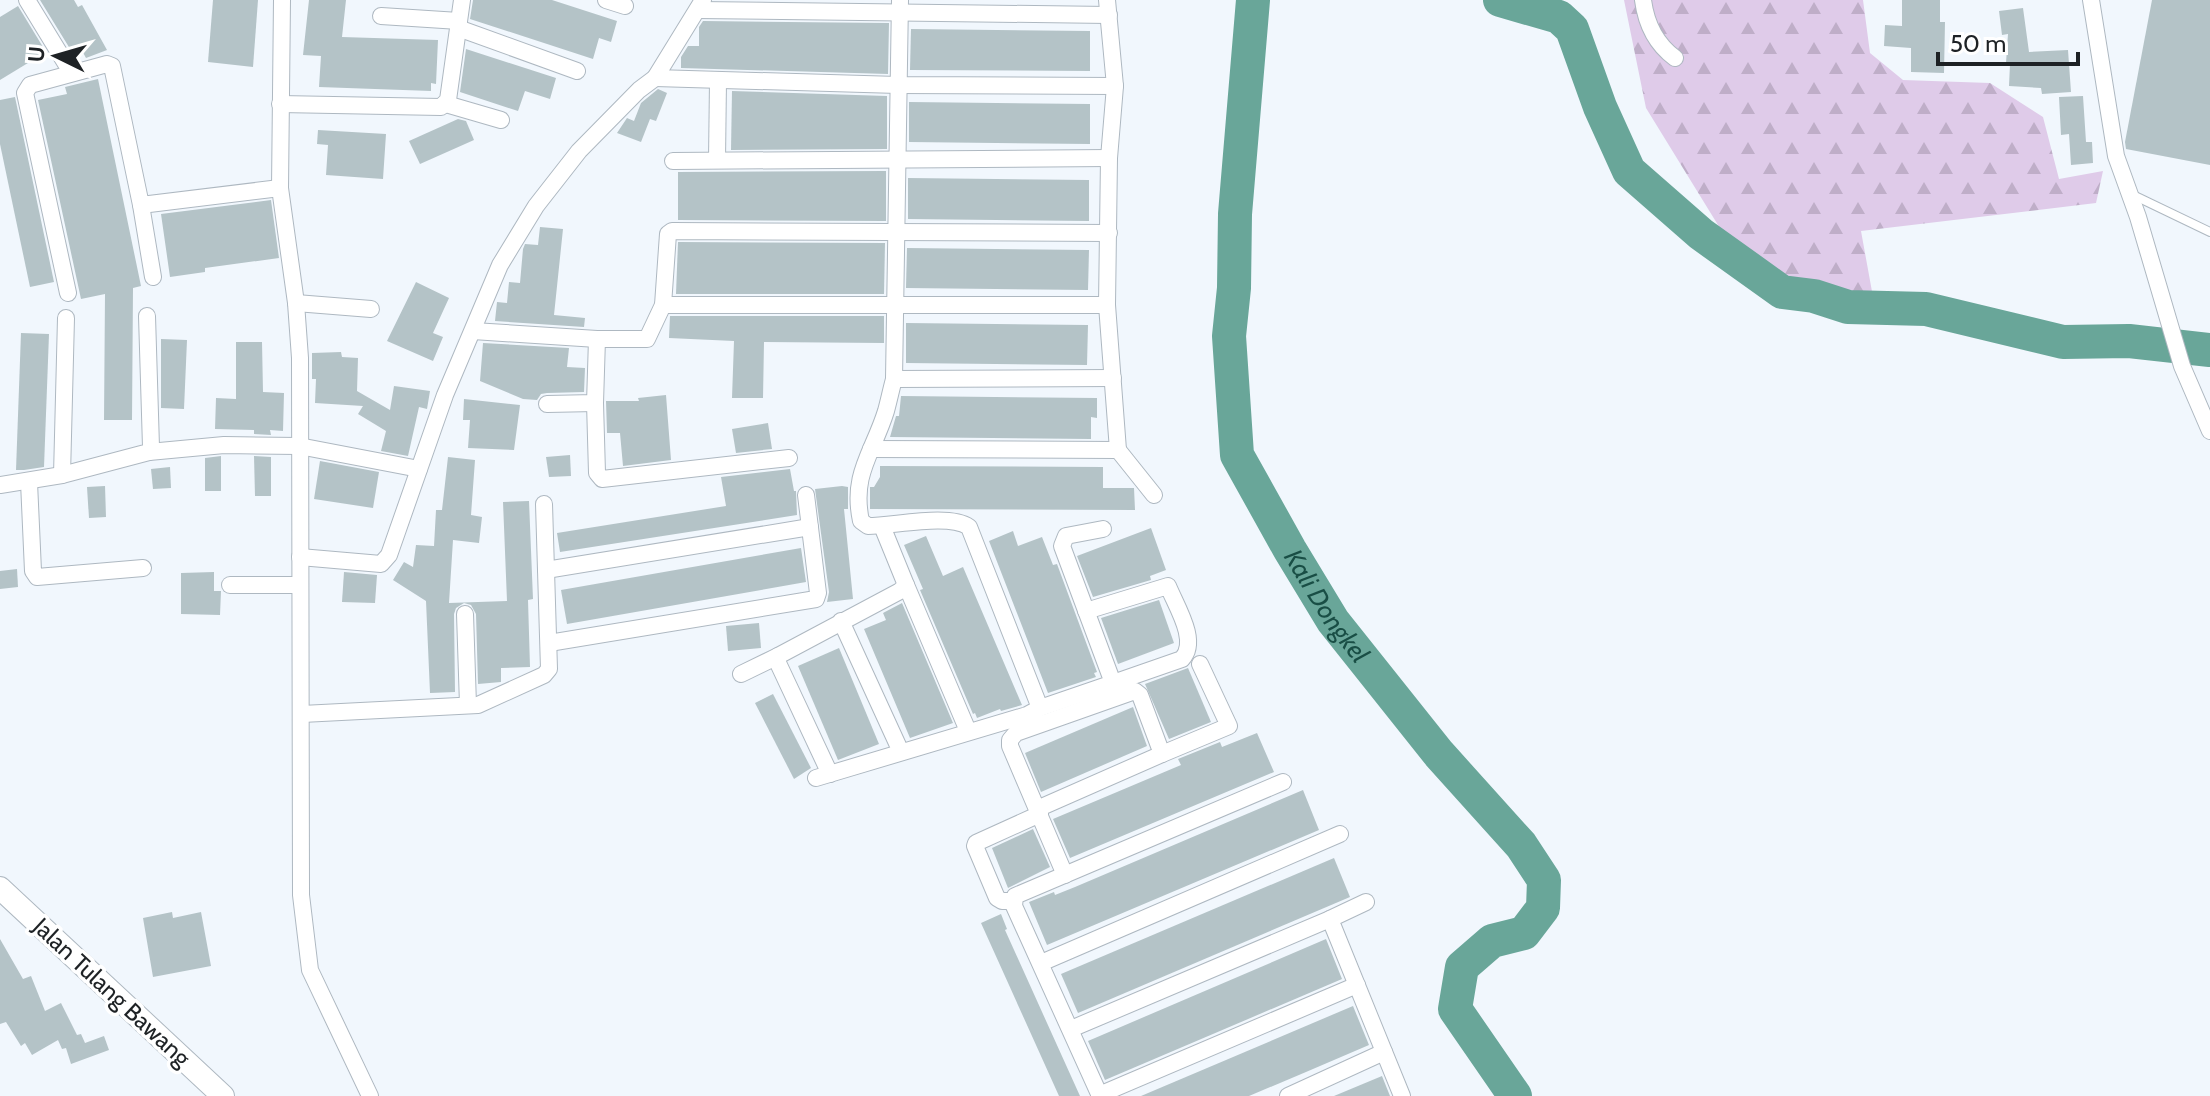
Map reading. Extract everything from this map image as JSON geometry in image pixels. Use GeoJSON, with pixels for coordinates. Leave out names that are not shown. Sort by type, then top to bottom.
{"type":"FeatureCollection","features":[{"type":"Feature","properties":{"kind":"street"},"geometry":{"type":"LineString","coordinates":[[27,0],[71,72]]}},
{"type":"Feature","properties":{"kind":"street"},"geometry":{"type":"LineString","coordinates":[[282,0],[280,188],[296,303],[300,358],[300,863],[310,970],[370,1096]]}},
{"type":"Feature","properties":{"kind":"street"},"geometry":{"type":"LineString","coordinates":[[446,104],[462,0]]}},
{"type":"Feature","properties":{"kind":"street"},"geometry":{"type":"LineString","coordinates":[[606,0],[625,6]]}},
{"type":"Feature","properties":{"kind":"street"},"geometry":{"type":"LineString","coordinates":[[1643,0],[1651,30],[1664,49],[1675,58]]}},
{"type":"Feature","properties":{"kind":"street"},"geometry":{"type":"LineString","coordinates":[[2091,0],[2116,156],[2138,217],[2182,366],[2210,431]]}},
{"type":"Feature","properties":{"kind":"street"},"geometry":{"type":"LineString","coordinates":[[300,557],[381,564],[389,555],[445,395],[500,265],[536,206],[579,151],[639,90],[655,78],[701,5],[1108,8],[1115,86],[1109,158],[1107,305],[1118,450],[1154,495]]}},
{"type":"Feature","properties":{"kind":"street"},"geometry":{"type":"LineString","coordinates":[[900,6],[894,379],[886,412],[860,472],[858,508],[861,521],[868,526],[938,521],[962,522],[969,527],[1040,708]]}},
{"type":"Feature","properties":{"kind":"street"},"geometry":{"type":"LineString","coordinates":[[381,16],[459,25],[577,71]]}},
{"type":"Feature","properties":{"kind":"street"},"geometry":{"type":"LineString","coordinates":[[68,293],[25,93],[30,85],[107,64],[112,66],[153,277]]}},
{"type":"Feature","properties":{"kind":"street"},"geometry":{"type":"LineString","coordinates":[[655,78],[898,85],[1115,86]]}},
{"type":"Feature","properties":{"kind":"street"},"geometry":{"type":"LineString","coordinates":[[717,160],[718,81]]}},
{"type":"Feature","properties":{"kind":"street"},"geometry":{"type":"LineString","coordinates":[[280,104],[441,107],[446,104],[501,120]]}},
{"type":"Feature","properties":{"kind":"street"},"geometry":{"type":"LineString","coordinates":[[673,161],[1109,158]]}},
{"type":"Feature","properties":{"kind":"street"},"geometry":{"type":"LineString","coordinates":[[141,205],[280,188]]}},
{"type":"Feature","properties":{"kind":"street"},"geometry":{"type":"LineString","coordinates":[[473,331],[646,340],[663,305],[668,234],[672,231],[1109,233]]}},
{"type":"Feature","properties":{"kind":"street"},"geometry":{"type":"LineString","coordinates":[[296,303],[371,309]]}},
{"type":"Feature","properties":{"kind":"street"},"geometry":{"type":"LineString","coordinates":[[663,305],[1107,305]]}},
{"type":"Feature","properties":{"kind":"street"},"geometry":{"type":"LineString","coordinates":[[147,316],[149,452]]}},
{"type":"Feature","properties":{"kind":"street"},"geometry":{"type":"LineString","coordinates":[[62,475],[66,318]]}},
{"type":"Feature","properties":{"kind":"street"},"geometry":{"type":"LineString","coordinates":[[597,339],[597,473],[602,479],[789,458]]}},
{"type":"Feature","properties":{"kind":"street"},"geometry":{"type":"LineString","coordinates":[[894,379],[1113,378]]}},
{"type":"Feature","properties":{"kind":"street"},"geometry":{"type":"LineString","coordinates":[[547,404],[595,403]]}},
{"type":"Feature","properties":{"kind":"street"},"geometry":{"type":"LineString","coordinates":[[0,485],[62,475],[149,452],[224,445],[299,446],[419,469]]}},
{"type":"Feature","properties":{"kind":"street"},"geometry":{"type":"LineString","coordinates":[[871,449],[1118,450]]}},
{"type":"Feature","properties":{"kind":"street"},"geometry":{"type":"LineString","coordinates":[[29,482],[33,571],[37,577],[143,568]]}},
{"type":"Feature","properties":{"kind":"street"},"geometry":{"type":"LineString","coordinates":[[549,643],[816,599],[818,593],[806,495]]}},
{"type":"Feature","properties":{"kind":"street"},"geometry":{"type":"LineString","coordinates":[[302,714],[478,705],[544,675],[549,669],[549,643],[544,504]]}},
{"type":"Feature","properties":{"kind":"street"},"geometry":{"type":"LineString","coordinates":[[882,526],[968,731]]}},
{"type":"Feature","properties":{"kind":"street"},"geometry":{"type":"LineString","coordinates":[[546,570],[810,527]]}},
{"type":"Feature","properties":{"kind":"street"},"geometry":{"type":"LineString","coordinates":[[1103,529],[1066,536],[1062,546],[1113,683]]}},
{"type":"Feature","properties":{"kind":"street"},"geometry":{"type":"LineString","coordinates":[[230,585],[300,585]]}},
{"type":"Feature","properties":{"kind":"street"},"geometry":{"type":"LineString","coordinates":[[741,674],[900,591],[906,585]]}},
{"type":"Feature","properties":{"kind":"street"},"geometry":{"type":"LineString","coordinates":[[778,656],[778,663],[823,776],[1027,715],[1182,659],[1188,653],[1189,639],[1168,586],[1086,611]]}},
{"type":"Feature","properties":{"kind":"street"},"geometry":{"type":"LineString","coordinates":[[465,614],[468,705]]}},
{"type":"Feature","properties":{"kind":"street"},"geometry":{"type":"LineString","coordinates":[[841,621],[901,752]]}},
{"type":"Feature","properties":{"kind":"street"},"geometry":{"type":"LineString","coordinates":[[1013,901],[997,898],[976,843],[1162,754],[1229,726],[1200,664]]}},
{"type":"Feature","properties":{"kind":"street"},"geometry":{"type":"LineString","coordinates":[[1065,875],[1010,740],[1016,733],[1135,691],[1140,695],[1162,754]]}},
{"type":"Feature","properties":{"kind":"street"},"geometry":{"type":"LineString","coordinates":[[1013,901],[1015,896],[1283,782]]}},
{"type":"Feature","properties":{"kind":"street"},"geometry":{"type":"LineString","coordinates":[[1041,963],[1340,834]]}},
{"type":"Feature","properties":{"kind":"street","name":"Jalan Tulang Bawang"},"geometry":{"type":"LineString","coordinates":[[0,888],[223,1096]]}},
{"type":"Feature","properties":{"kind":"street"},"geometry":{"type":"LineString","coordinates":[[1013,901],[1100,1095],[1357,985]]}},
{"type":"Feature","properties":{"kind":"street"},"geometry":{"type":"LineString","coordinates":[[1071,1029],[1366,902]]}},
{"type":"Feature","properties":{"kind":"street"},"geometry":{"type":"LineString","coordinates":[[1330,919],[1402,1096]]}},
{"type":"Feature","properties":{"kind":"street"},"geometry":{"type":"LineString","coordinates":[[1288,1096],[1384,1052]]}},
{"type":"Feature","properties":{"kind":"lane"},"geometry":{"type":"LineString","coordinates":[[2128,193],[2210,232]]}},
{"type":"Feature","properties":{"kind":"green space"},"geometry":{"type":"Polygon","coordinates":[[[1624,0],[1863,0],[1870,53],[1903,80],[1990,83],[2043,117],[2059,179],[2103,171],[2096,203],[1861,231],[1877,319],[1758,290],[1646,108],[1624,0]]]}},
{"type":"Feature","properties":{"kind":"building"},"geometry":{"type":"Polygon","coordinates":[[[40,0],[74,0],[78,7],[82,5],[107,50],[86,58],[80,47],[72,52],[40,0]]]}},
{"type":"Feature","properties":{"kind":"building"},"geometry":{"type":"Polygon","coordinates":[[[213,0],[258,0],[253,67],[208,62],[213,0]]]}},
{"type":"Feature","properties":{"kind":"building"},"geometry":{"type":"Polygon","coordinates":[[[309,0],[346,0],[342,37],[438,40],[436,84],[431,83],[431,91],[319,87],[321,56],[303,55],[309,0]]]}},
{"type":"Feature","properties":{"kind":"building"},"geometry":{"type":"Polygon","coordinates":[[[473,0],[552,0],[617,21],[611,42],[599,38],[593,59],[470,19],[473,0]]]}},
{"type":"Feature","properties":{"kind":"building"},"geometry":{"type":"Polygon","coordinates":[[[1902,0],[1940,0],[1940,22],[1945,22],[1944,73],[1911,72],[1911,48],[1884,46],[1885,25],[1902,26],[1902,0]]]}},
{"type":"Feature","properties":{"kind":"building"},"geometry":{"type":"Polygon","coordinates":[[[2152,0],[2210,0],[2210,165],[2126,149],[2152,0]]]}},
{"type":"Feature","properties":{"kind":"building"},"geometry":{"type":"Polygon","coordinates":[[[18,6],[46,52],[0,80],[0,17],[18,6]]]}},
{"type":"Feature","properties":{"kind":"building"},"geometry":{"type":"Polygon","coordinates":[[[2023,8],[2029,52],[2068,50],[2071,92],[2042,94],[2041,88],[2009,86],[2010,64],[2006,63],[2008,34],[2002,35],[1999,11],[2023,8]]]}},
{"type":"Feature","properties":{"kind":"building"},"geometry":{"type":"Polygon","coordinates":[[[703,21],[889,23],[888,74],[681,68],[681,57],[688,46],[699,46],[699,27],[703,21]]]}},
{"type":"Feature","properties":{"kind":"building"},"geometry":{"type":"Polygon","coordinates":[[[911,29],[1090,31],[1090,71],[910,70],[911,29]]]}},
{"type":"Feature","properties":{"kind":"building"},"geometry":{"type":"Polygon","coordinates":[[[466,49],[556,78],[550,99],[525,91],[518,111],[460,92],[466,49]]]}},
{"type":"Feature","properties":{"kind":"building"},"geometry":{"type":"Polygon","coordinates":[[[98,79],[141,286],[133,288],[132,420],[104,420],[105,294],[81,299],[38,100],[67,94],[65,87],[98,79]]]}},
{"type":"Feature","properties":{"kind":"building"},"geometry":{"type":"Polygon","coordinates":[[[658,89],[667,93],[656,121],[650,119],[641,142],[617,133],[627,118],[634,121],[641,103],[658,89]]]}},
{"type":"Feature","properties":{"kind":"building"},"geometry":{"type":"Polygon","coordinates":[[[732,91],[887,96],[887,149],[731,150],[732,91]]]}},
{"type":"Feature","properties":{"kind":"building"},"geometry":{"type":"Polygon","coordinates":[[[2083,96],[2086,142],[2092,142],[2093,163],[2071,165],[2069,134],[2061,135],[2059,97],[2083,96]]]}},
{"type":"Feature","properties":{"kind":"building"},"geometry":{"type":"Polygon","coordinates":[[[15,97],[54,282],[30,287],[0,144],[0,100],[15,97]]]}},
{"type":"Feature","properties":{"kind":"building"},"geometry":{"type":"Polygon","coordinates":[[[909,102],[1090,104],[1090,144],[909,142],[909,102]]]}},
{"type":"Feature","properties":{"kind":"building"},"geometry":{"type":"Polygon","coordinates":[[[458,119],[466,121],[474,140],[420,164],[409,141],[458,119]]]}},
{"type":"Feature","properties":{"kind":"building"},"geometry":{"type":"Polygon","coordinates":[[[318,130],[386,134],[383,179],[326,175],[328,145],[317,144],[318,130]]]}},
{"type":"Feature","properties":{"kind":"building"},"geometry":{"type":"Polygon","coordinates":[[[886,171],[886,221],[678,220],[678,172],[886,171]]]}},
{"type":"Feature","properties":{"kind":"building"},"geometry":{"type":"Polygon","coordinates":[[[908,178],[1089,180],[1089,221],[908,219],[908,178]]]}},
{"type":"Feature","properties":{"kind":"building"},"geometry":{"type":"Polygon","coordinates":[[[271,200],[279,258],[205,268],[205,272],[170,277],[161,214],[271,200]]]}},
{"type":"Feature","properties":{"kind":"building"},"geometry":{"type":"Polygon","coordinates":[[[540,227],[563,229],[554,315],[585,318],[584,327],[495,321],[497,302],[507,303],[509,282],[520,283],[523,249],[525,244],[538,245],[540,227]]]}},
{"type":"Feature","properties":{"kind":"building"},"geometry":{"type":"Polygon","coordinates":[[[678,242],[885,243],[884,294],[676,294],[678,242]]]}},
{"type":"Feature","properties":{"kind":"building"},"geometry":{"type":"Polygon","coordinates":[[[907,248],[1089,250],[1088,290],[906,288],[907,248]]]}},
{"type":"Feature","properties":{"kind":"building"},"geometry":{"type":"Polygon","coordinates":[[[416,282],[449,298],[433,333],[443,337],[433,361],[387,341],[416,282]]]}},
{"type":"Feature","properties":{"kind":"building"},"geometry":{"type":"Polygon","coordinates":[[[670,316],[884,316],[884,343],[764,342],[763,398],[732,398],[734,341],[669,338],[670,316]]]}},
{"type":"Feature","properties":{"kind":"building"},"geometry":{"type":"Polygon","coordinates":[[[906,323],[1088,325],[1087,365],[906,363],[906,323]]]}},
{"type":"Feature","properties":{"kind":"building"},"geometry":{"type":"Polygon","coordinates":[[[21,333],[49,334],[44,467],[16,470],[21,333]]]}},
{"type":"Feature","properties":{"kind":"building"},"geometry":{"type":"Polygon","coordinates":[[[161,339],[187,340],[184,409],[161,408],[161,339]]]}},
{"type":"Feature","properties":{"kind":"building"},"geometry":{"type":"Polygon","coordinates":[[[236,342],[262,342],[263,392],[284,393],[283,431],[270,430],[271,435],[254,434],[254,430],[215,429],[216,398],[236,399],[236,342]]]}},
{"type":"Feature","properties":{"kind":"building"},"geometry":{"type":"Polygon","coordinates":[[[483,343],[569,348],[567,367],[585,368],[584,392],[547,393],[541,394],[537,400],[523,399],[480,381],[483,343]]]}},
{"type":"Feature","properties":{"kind":"building"},"geometry":{"type":"Polygon","coordinates":[[[341,352],[342,357],[358,358],[357,391],[390,410],[394,386],[430,391],[427,409],[419,407],[408,456],[381,451],[386,431],[358,414],[363,406],[315,403],[316,379],[312,379],[312,353],[341,352]]]}},
{"type":"Feature","properties":{"kind":"building"},"geometry":{"type":"Polygon","coordinates":[[[666,395],[671,460],[623,466],[620,433],[607,433],[606,401],[639,401],[638,398],[666,395]]]}},
{"type":"Feature","properties":{"kind":"building"},"geometry":{"type":"Polygon","coordinates":[[[901,396],[1097,398],[1097,418],[1091,417],[1091,439],[890,437],[896,416],[899,416],[901,396]]]}},
{"type":"Feature","properties":{"kind":"building"},"geometry":{"type":"Polygon","coordinates":[[[464,399],[520,405],[514,450],[468,448],[470,420],[463,420],[464,399]]]}},
{"type":"Feature","properties":{"kind":"building"},"geometry":{"type":"Polygon","coordinates":[[[768,423],[772,449],[736,453],[732,429],[768,423]]]}},
{"type":"Feature","properties":{"kind":"building"},"geometry":{"type":"Polygon","coordinates":[[[570,455],[571,476],[549,477],[546,457],[570,455]]]}},
{"type":"Feature","properties":{"kind":"building"},"geometry":{"type":"Polygon","coordinates":[[[221,456],[221,491],[205,491],[205,458],[221,456]]]}},
{"type":"Feature","properties":{"kind":"building"},"geometry":{"type":"Polygon","coordinates":[[[254,456],[271,457],[271,496],[255,496],[254,456]]]}},
{"type":"Feature","properties":{"kind":"building"},"geometry":{"type":"Polygon","coordinates":[[[448,457],[475,460],[471,515],[482,517],[479,543],[453,540],[449,603],[507,601],[503,502],[529,501],[533,599],[528,600],[530,667],[501,668],[501,682],[478,684],[476,614],[471,605],[464,603],[456,608],[454,614],[455,692],[430,693],[426,601],[393,580],[404,562],[413,567],[416,545],[434,546],[436,510],[442,510],[448,457]]]}},
{"type":"Feature","properties":{"kind":"building"},"geometry":{"type":"Polygon","coordinates":[[[320,461],[379,472],[373,508],[314,499],[320,461]]]}},
{"type":"Feature","properties":{"kind":"building"},"geometry":{"type":"Polygon","coordinates":[[[880,466],[1103,467],[1103,488],[1134,488],[1135,510],[870,509],[870,487],[874,487],[880,477],[880,466]]]}},
{"type":"Feature","properties":{"kind":"building"},"geometry":{"type":"Polygon","coordinates":[[[170,467],[171,488],[153,489],[151,469],[170,467]]]}},
{"type":"Feature","properties":{"kind":"building"},"geometry":{"type":"Polygon","coordinates":[[[790,469],[796,491],[797,515],[560,552],[557,533],[726,506],[721,477],[790,469]]]}},
{"type":"Feature","properties":{"kind":"building"},"geometry":{"type":"Polygon","coordinates":[[[105,486],[106,517],[89,518],[87,487],[105,486]]]}},
{"type":"Feature","properties":{"kind":"building"},"geometry":{"type":"Polygon","coordinates":[[[848,487],[848,509],[844,509],[853,599],[827,602],[829,592],[815,489],[848,487]]]}},
{"type":"Feature","properties":{"kind":"building"},"geometry":{"type":"Polygon","coordinates":[[[1151,528],[1166,570],[1150,576],[1151,580],[1093,597],[1077,556],[1151,528]]]}},
{"type":"Feature","properties":{"kind":"building"},"geometry":{"type":"Polygon","coordinates":[[[1013,531],[1018,546],[1042,537],[1053,565],[1057,564],[1097,672],[1094,673],[1096,677],[1048,693],[989,541],[1013,531]]]}},
{"type":"Feature","properties":{"kind":"building"},"geometry":{"type":"Polygon","coordinates":[[[926,536],[943,576],[963,567],[1022,705],[977,718],[973,714],[904,545],[926,536]]]}},
{"type":"Feature","properties":{"kind":"building"},"geometry":{"type":"Polygon","coordinates":[[[801,548],[806,582],[567,624],[561,590],[801,548]]]}},
{"type":"Feature","properties":{"kind":"building"},"geometry":{"type":"Polygon","coordinates":[[[17,569],[18,587],[0,589],[0,571],[17,569]]]}},
{"type":"Feature","properties":{"kind":"building"},"geometry":{"type":"Polygon","coordinates":[[[214,572],[214,591],[221,591],[220,615],[181,614],[181,573],[214,572]]]}},
{"type":"Feature","properties":{"kind":"building"},"geometry":{"type":"Polygon","coordinates":[[[344,572],[377,575],[375,603],[342,602],[344,572]]]}},
{"type":"Feature","properties":{"kind":"building"},"geometry":{"type":"Polygon","coordinates":[[[1159,600],[1174,643],[1118,664],[1101,618],[1159,600]]]}},
{"type":"Feature","properties":{"kind":"building"},"geometry":{"type":"Polygon","coordinates":[[[902,603],[953,723],[910,738],[864,629],[886,620],[883,613],[902,603]]]}},
{"type":"Feature","properties":{"kind":"building"},"geometry":{"type":"Polygon","coordinates":[[[759,623],[761,648],[728,651],[726,626],[759,623]]]}},
{"type":"Feature","properties":{"kind":"building"},"geometry":{"type":"Polygon","coordinates":[[[839,648],[879,744],[838,760],[798,666],[839,648]]]}},
{"type":"Feature","properties":{"kind":"building"},"geometry":{"type":"Polygon","coordinates":[[[1188,668],[1211,722],[1169,739],[1145,684],[1188,668]]]}},
{"type":"Feature","properties":{"kind":"building"},"geometry":{"type":"Polygon","coordinates":[[[773,694],[811,768],[794,779],[755,703],[773,694]]]}},
{"type":"Feature","properties":{"kind":"building"},"geometry":{"type":"Polygon","coordinates":[[[1133,707],[1147,746],[1041,792],[1025,753],[1133,707]]]}},
{"type":"Feature","properties":{"kind":"building"},"geometry":{"type":"Polygon","coordinates":[[[1257,733],[1274,772],[1070,858],[1053,819],[1181,765],[1178,759],[1220,742],[1222,747],[1257,733]]]}},
{"type":"Feature","properties":{"kind":"building"},"geometry":{"type":"Polygon","coordinates":[[[1303,790],[1319,830],[1047,945],[1029,902],[1075,887],[1303,790]]]}},
{"type":"Feature","properties":{"kind":"building"},"geometry":{"type":"Polygon","coordinates":[[[1033,829],[1050,867],[1008,888],[992,848],[1033,829]]]}},
{"type":"Feature","properties":{"kind":"building"},"geometry":{"type":"Polygon","coordinates":[[[1334,858],[1350,897],[1078,1013],[1061,974],[1334,858]]]}},
{"type":"Feature","properties":{"kind":"building"},"geometry":{"type":"Polygon","coordinates":[[[172,912],[173,918],[201,912],[211,966],[153,977],[143,918],[172,912]]]}},
{"type":"Feature","properties":{"kind":"building"},"geometry":{"type":"Polygon","coordinates":[[[1001,914],[1005,930],[1080,1096],[1059,1096],[981,923],[1001,914]]]}},
{"type":"Feature","properties":{"kind":"building"},"geometry":{"type":"Polygon","coordinates":[[[0,939],[23,979],[31,976],[45,1011],[61,1003],[77,1035],[81,1034],[85,1043],[104,1036],[109,1050],[71,1064],[66,1048],[62,1049],[58,1040],[32,1055],[25,1043],[21,1046],[6,1022],[0,1024],[0,939]]]}},
{"type":"Feature","properties":{"kind":"building"},"geometry":{"type":"Polygon","coordinates":[[[1326,939],[1342,979],[1105,1080],[1088,1041],[1326,939]]]}},
{"type":"Feature","properties":{"kind":"building"},"geometry":{"type":"Polygon","coordinates":[[[1353,1006],[1369,1045],[1306,1072],[1249,1096],[1141,1096],[1353,1006]]]}},
{"type":"Feature","properties":{"kind":"building"},"geometry":{"type":"Polygon","coordinates":[[[1382,1076],[1390,1096],[1334,1096],[1382,1076]]]}},
{"type":"Feature","properties":{"kind":"waterway","name":"Kali Dongkel"},"geometry":{"type":"LineString","coordinates":[[1253,0],[1235,214],[1234,288],[1229,336],[1237,455],[1333,621],[1439,754],[1521,845],[1544,880],[1543,908],[1524,933],[1492,941],[1462,967],[1455,1009],[1515,1096]]}},
{"type":"Feature","properties":{"kind":"waterway"},"geometry":{"type":"LineString","coordinates":[[1500,0],[1559,17],[1572,29],[1600,107],[1629,171],[1701,234],[1782,292],[1814,296],[1848,307],[1926,309],[2063,342],[2129,341],[2210,350]]}}]}
